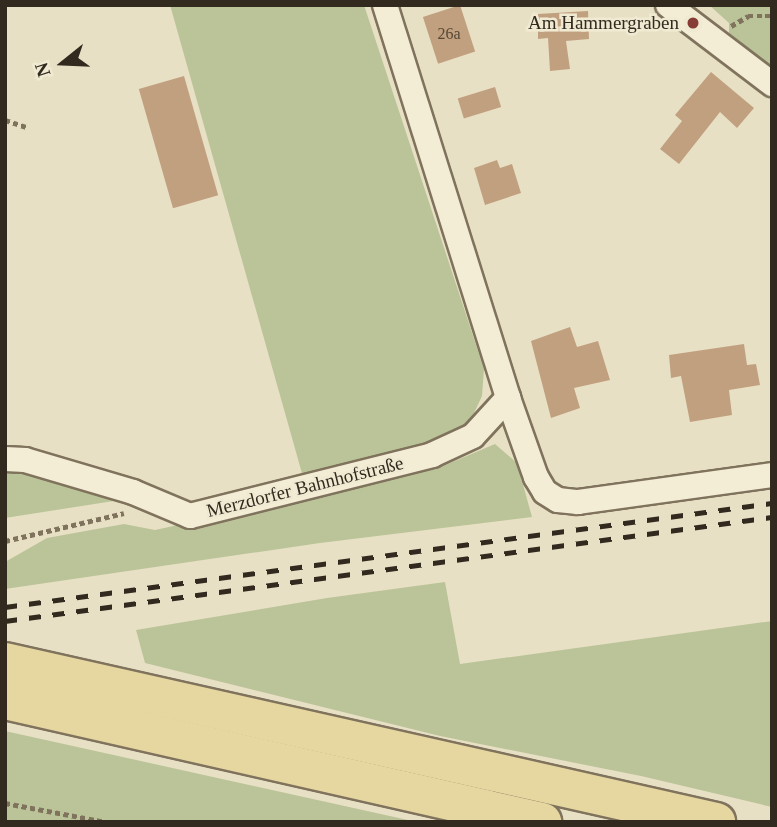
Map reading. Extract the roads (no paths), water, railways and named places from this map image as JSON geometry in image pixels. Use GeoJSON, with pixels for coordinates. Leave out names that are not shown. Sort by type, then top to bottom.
{"type":"FeatureCollection","features":[{"type":"Feature","properties":{"kind":"main road"},"geometry":{"type":"LineString","coordinates":[[5,662],[716,822]]}},
{"type":"Feature","properties":{"kind":"main road"},"geometry":{"type":"LineString","coordinates":[[5,700],[542,822]]}},
{"type":"Feature","properties":{"kind":"street"},"geometry":{"type":"LineString","coordinates":[[384,5],[508,398],[536,477],[545,492],[558,500],[578,502],[772,475]]}},
{"type":"Feature","properties":{"kind":"street"},"geometry":{"type":"LineString","coordinates":[[668,5],[772,84]]}},
{"type":"Feature","properties":{"kind":"street","name":"Merzdorfer Bahnhofstraße"},"geometry":{"type":"LineString","coordinates":[[5,459],[25,460],[132,492],[190,516],[300,491],[432,455],[473,436],[508,398]]}},
{"type":"Feature","properties":{"kind":"railway"},"geometry":{"type":"LineString","coordinates":[[5,607],[772,503]]}},
{"type":"Feature","properties":{"kind":"railway"},"geometry":{"type":"LineString","coordinates":[[5,621],[772,517]]}},
{"type":"Feature","properties":{"kind":"place","name":"Am Hammergraben"},"geometry":{"type":"Point","coordinates":[693,23]}}]}
